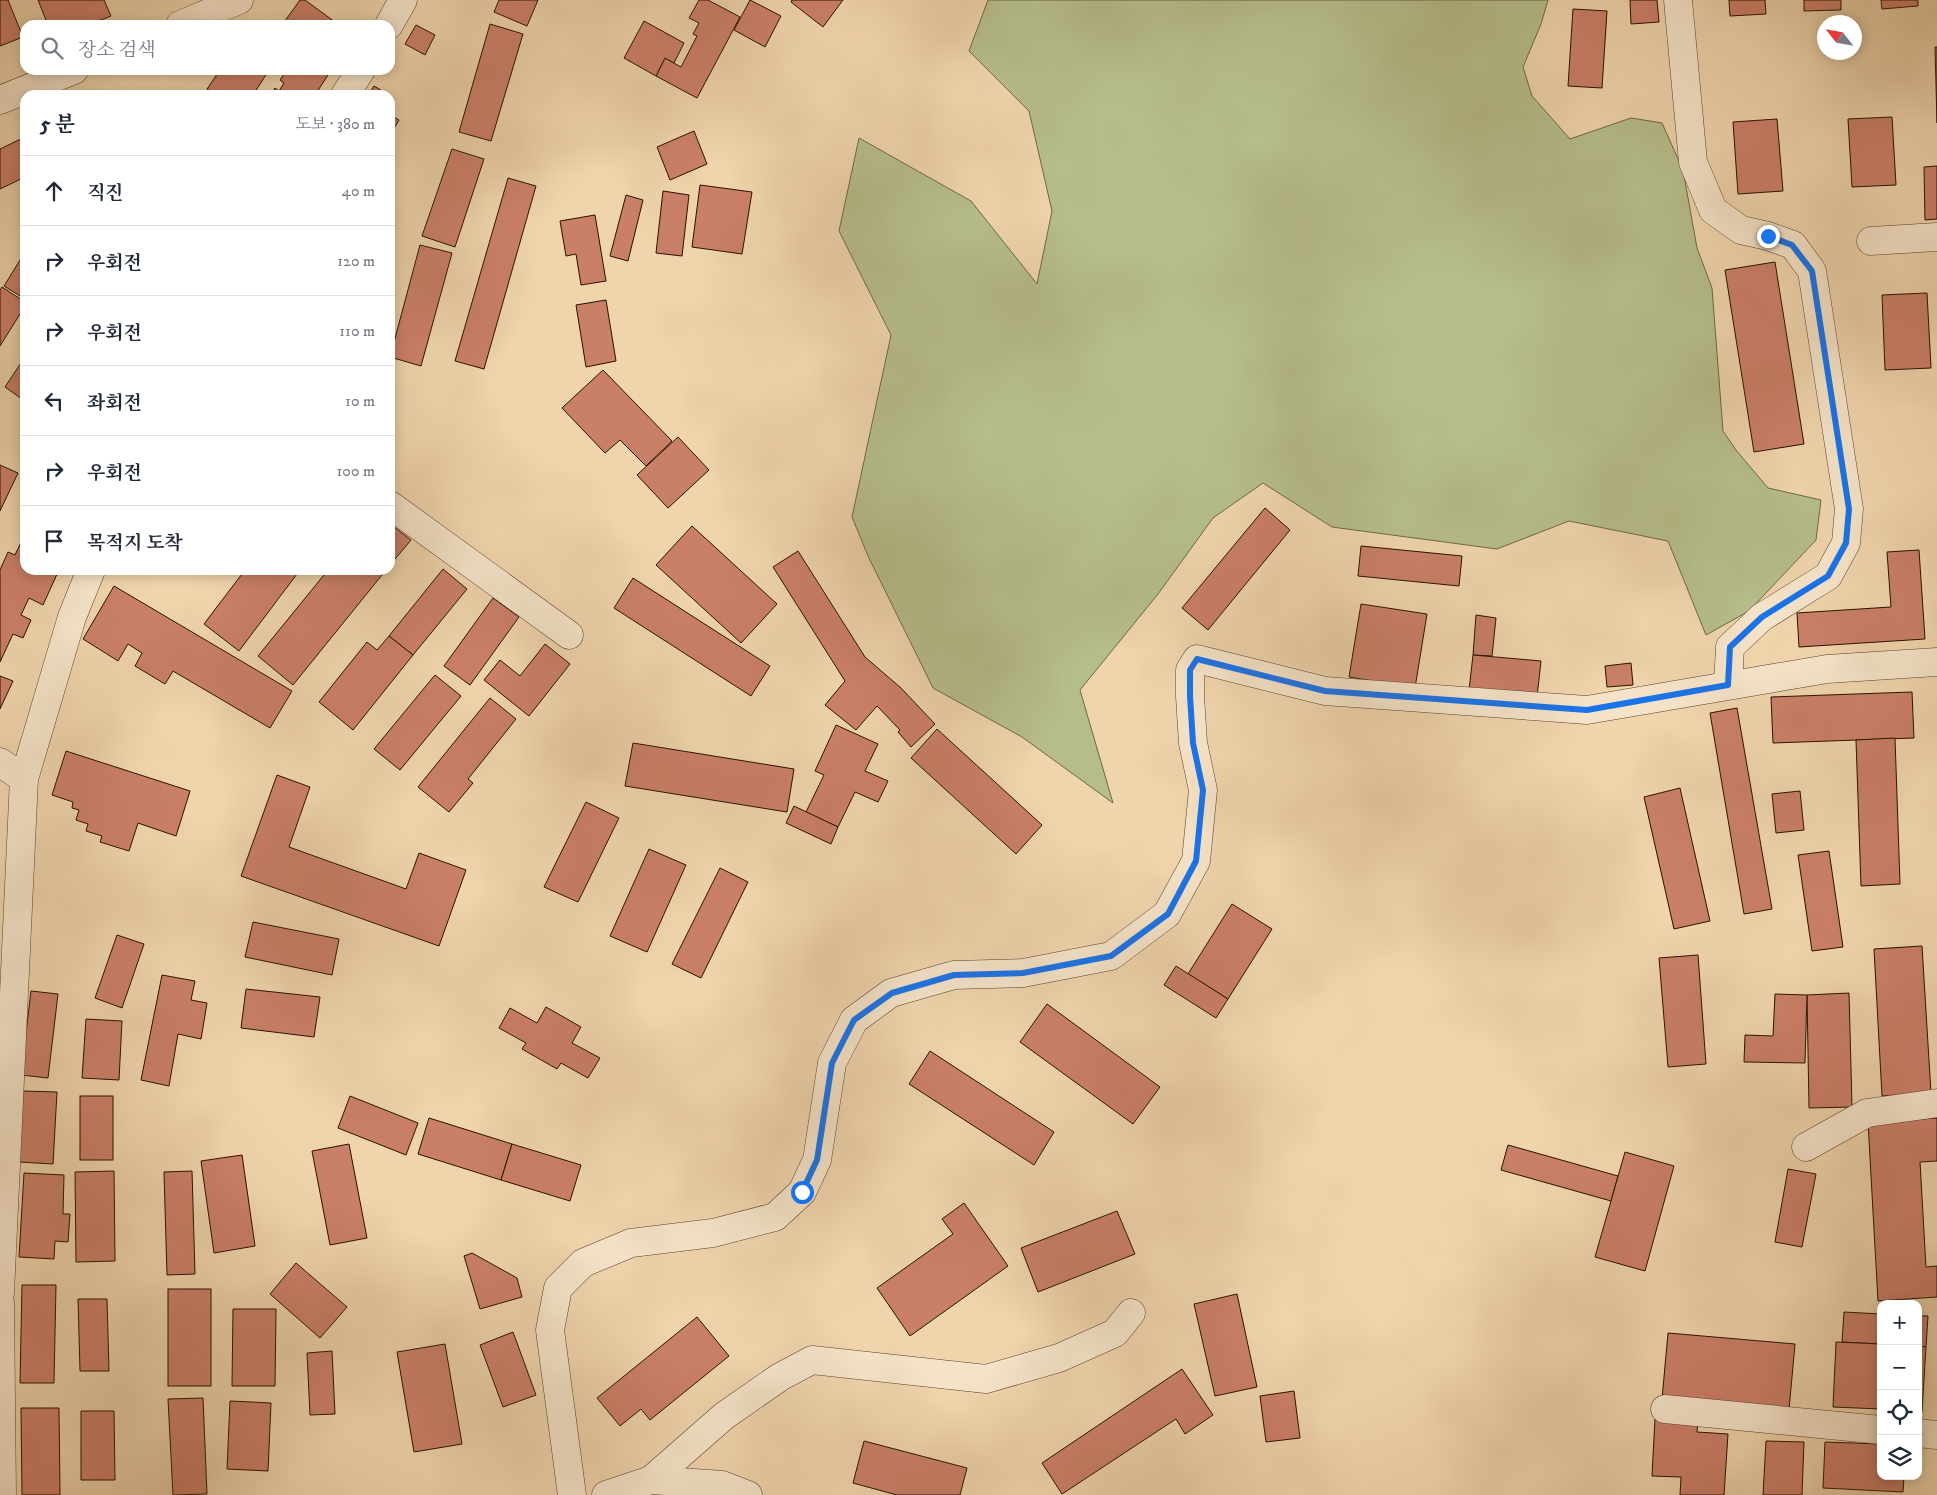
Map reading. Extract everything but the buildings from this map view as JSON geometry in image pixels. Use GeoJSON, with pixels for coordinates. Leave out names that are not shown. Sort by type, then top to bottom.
{"type":"FeatureCollection","features":[{"type":"Feature","properties":{"kind":"street"},"geometry":{"type":"LineString","coordinates":[[192,20],[239,0]]}},
{"type":"Feature","properties":{"kind":"street"},"geometry":{"type":"LineString","coordinates":[[392,20],[403,0]]}},
{"type":"Feature","properties":{"kind":"street"},"geometry":{"type":"LineString","coordinates":[[1678,0],[1694,162],[1713,210],[1741,230],[1768,236],[1792,245],[1812,271],[1849,509],[1846,543],[1828,576],[1762,617],[1730,647],[1728,685]]}},
{"type":"Feature","properties":{"kind":"street"},"geometry":{"type":"LineString","coordinates":[[25,90],[62,75]]}},
{"type":"Feature","properties":{"kind":"street"},"geometry":{"type":"LineString","coordinates":[[348,90],[358,75]]}},
{"type":"Feature","properties":{"kind":"street"},"geometry":{"type":"LineString","coordinates":[[0,100],[20,92]]}},
{"type":"Feature","properties":{"kind":"street"},"geometry":{"type":"LineString","coordinates":[[1871,241],[1937,237]]}},
{"type":"Feature","properties":{"kind":"street"},"geometry":{"type":"LineString","coordinates":[[395,509],[569,635]]}},
{"type":"Feature","properties":{"kind":"street"},"geometry":{"type":"LineString","coordinates":[[0,1293],[24,779],[72,617],[89,575]]}},
{"type":"Feature","properties":{"kind":"street"},"geometry":{"type":"LineString","coordinates":[[572,1495],[550,1330],[558,1288],[583,1263],[631,1243],[714,1233],[775,1217],[802,1192],[817,1160],[832,1063],[854,1020],[892,993],[954,975],[1023,973],[1111,956],[1168,914],[1196,861],[1203,790],[1193,743],[1190,670],[1197,659],[1325,691],[1587,710],[1827,669],[1937,662]]}},
{"type":"Feature","properties":{"kind":"street"},"geometry":{"type":"LineString","coordinates":[[0,762],[24,779]]}},
{"type":"Feature","properties":{"kind":"street"},"geometry":{"type":"LineString","coordinates":[[1806,1147],[1867,1113],[1937,1103]]}},
{"type":"Feature","properties":{"kind":"street"},"geometry":{"type":"LineString","coordinates":[[0,1302],[2,1495]]}},
{"type":"Feature","properties":{"kind":"street"},"geometry":{"type":"LineString","coordinates":[[651,1480],[724,1416],[780,1377],[812,1360],[986,1379],[1067,1355],[1115,1332],[1131,1313]]}},
{"type":"Feature","properties":{"kind":"street"},"geometry":{"type":"LineString","coordinates":[[1665,1409],[1877,1430]]}},
{"type":"Feature","properties":{"kind":"street"},"geometry":{"type":"LineString","coordinates":[[1922,1433],[1937,1435]]}},
{"type":"Feature","properties":{"kind":"street"},"geometry":{"type":"LineString","coordinates":[[606,1495],[651,1480],[722,1485],[748,1495]]}},
{"type":"Feature","properties":{"kind":"green space"},"geometry":{"type":"Polygon","coordinates":[[[988,0],[1548,0],[1541,24],[1523,67],[1532,96],[1570,139],[1631,118],[1662,123],[1683,170],[1697,248],[1712,288],[1723,431],[1736,450],[1768,488],[1821,500],[1816,540],[1749,611],[1706,635],[1668,541],[1569,521],[1497,549],[1332,527],[1263,483],[1213,518],[1158,594],[1080,690],[1113,803],[1022,737],[933,688],[868,556],[852,517],[891,335],[839,231],[859,138],[971,201],[1037,284],[1052,211],[1029,111],[969,51],[988,0]]]}},
{"type":"Feature","properties":{"kind":"route"},"geometry":{"type":"LineString","coordinates":[[802,1192],[817,1160],[832,1063],[854,1020],[892,993],[954,975],[1023,973],[1111,956],[1168,914],[1196,861],[1203,790],[1193,743],[1190,670],[1197,659],[1325,691],[1442,701],[1587,710],[1728,685],[1730,647],[1762,617],[1828,576],[1846,543],[1849,509],[1812,271],[1792,245],[1768,236]]}}]}
